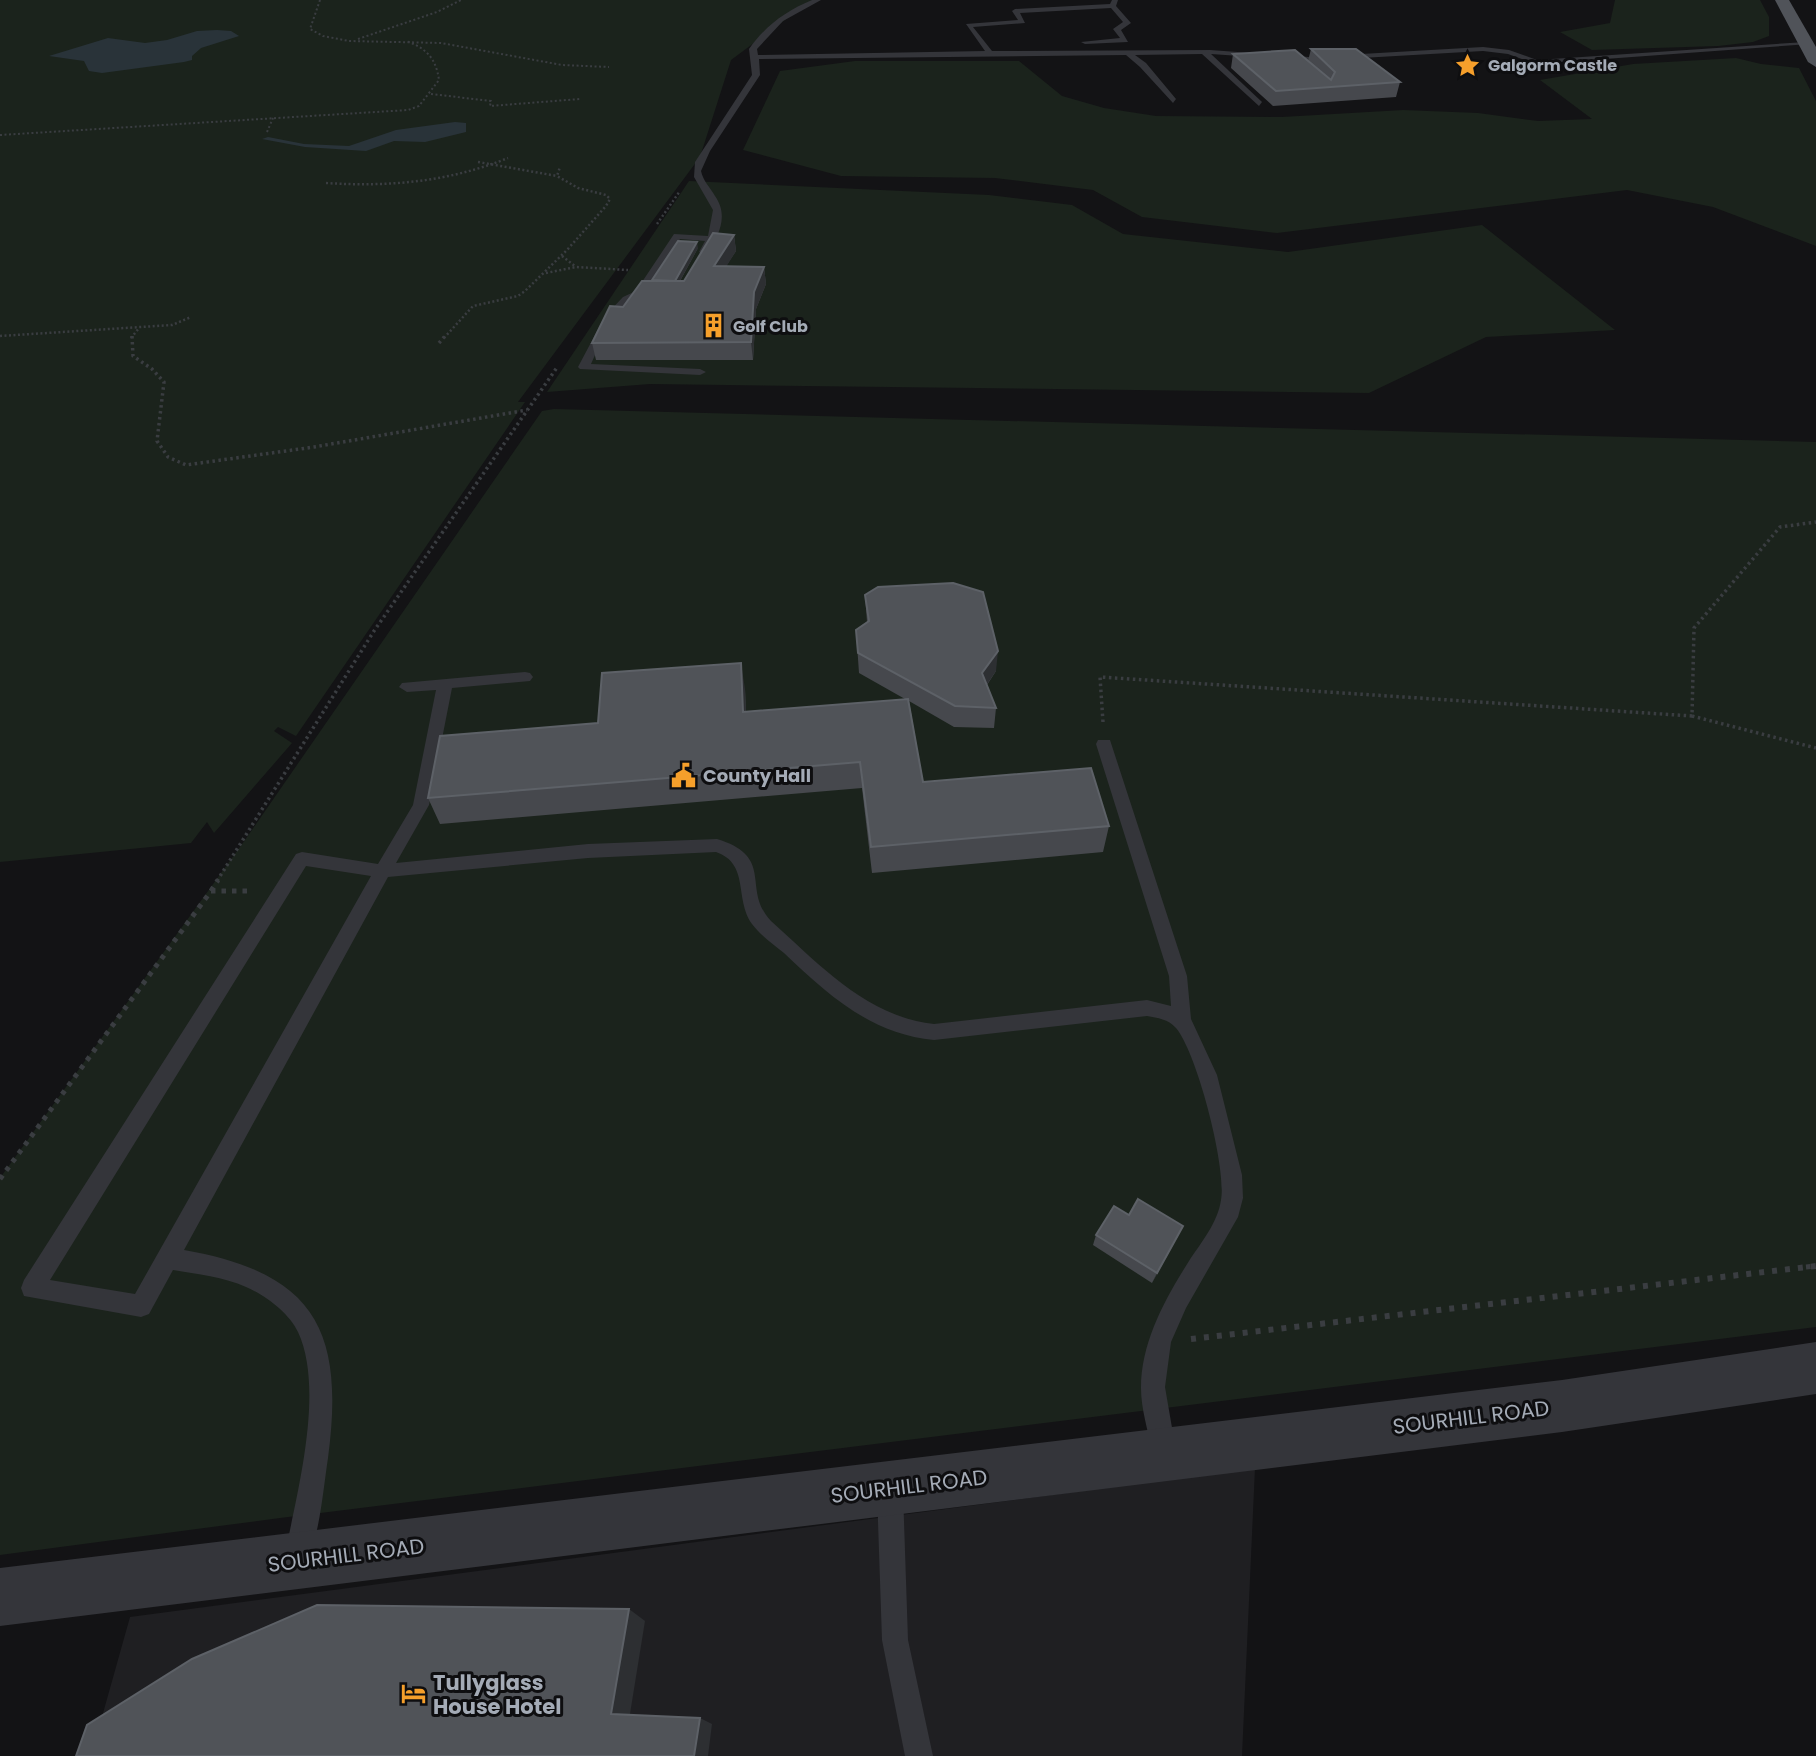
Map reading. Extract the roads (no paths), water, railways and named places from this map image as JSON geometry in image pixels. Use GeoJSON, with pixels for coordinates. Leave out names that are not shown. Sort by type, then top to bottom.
{"type":"FeatureCollection","features":[{"type":"Feature","properties":{"kind":"main road"},"geometry":{"type":"LineString","coordinates":[[1782,0],[1816,62]]}},
{"type":"Feature","properties":{"kind":"street","name":"SOURHILL ROAD"},"geometry":{"type":"LineString","coordinates":[[0,1597],[1562,1406],[1816,1368]]}},
{"type":"Feature","properties":{"kind":"lane"},"geometry":{"type":"LineString","coordinates":[[699,261],[712,239],[719,219],[718,205],[699,180],[697,170],[706,149],[756,75],[753,49],[761,34],[797,9],[818,0]]}},
{"type":"Feature","properties":{"kind":"lane"},"geometry":{"type":"LineString","coordinates":[[1045,0],[1052,9]]}},
{"type":"Feature","properties":{"kind":"lane"},"geometry":{"type":"LineString","coordinates":[[991,54],[968,25],[1023,22],[1015,11],[1114,3],[1127,23],[1117,29],[1125,40],[1074,43]]}},
{"type":"Feature","properties":{"kind":"lane"},"geometry":{"type":"LineString","coordinates":[[984,47],[1061,43]]}},
{"type":"Feature","properties":{"kind":"lane"},"geometry":{"type":"LineString","coordinates":[[756,57],[1205,52],[1293,57],[1483,49],[1509,52],[1527,61],[1536,62],[1806,44]]}},
{"type":"Feature","properties":{"kind":"lane"},"geometry":{"type":"LineString","coordinates":[[1205,52],[1259,104]]}},
{"type":"Feature","properties":{"kind":"lane"},"geometry":{"type":"LineString","coordinates":[[1128,53],[1143,65],[1173,101]]}},
{"type":"Feature","properties":{"kind":"lane"},"geometry":{"type":"LineString","coordinates":[[1293,57],[1302,66]]}},
{"type":"Feature","properties":{"kind":"lane"},"geometry":{"type":"LineString","coordinates":[[700,372],[584,368],[606,325],[621,303],[641,292],[677,236],[712,239]]}},
{"type":"Feature","properties":{"kind":"lane"},"geometry":{"type":"LineString","coordinates":[[641,292],[667,293]]}},
{"type":"Feature","properties":{"kind":"lane"},"geometry":{"type":"LineString","coordinates":[[407,687],[525,677]]}},
{"type":"Feature","properties":{"kind":"lane"},"geometry":{"type":"LineString","coordinates":[[445,684],[421,805],[383,870],[141,1306],[32,1289],[302,859],[383,870],[588,850],[717,845],[728,848],[744,860],[750,895],[759,919],[816,972],[862,1008],[900,1028],[934,1032],[1147,1008],[1161,1010],[1182,1021],[1188,1029],[1214,1101],[1233,1189],[1231,1209],[1168,1317],[1158,1343],[1153,1389],[1164,1454]]}},
{"type":"Feature","properties":{"kind":"lane"},"geometry":{"type":"LineString","coordinates":[[1104,744],[1178,976],[1182,1021]]}},
{"type":"Feature","properties":{"kind":"lane"},"geometry":{"type":"LineString","coordinates":[[169,1258],[224,1268],[254,1279],[292,1307],[307,1325],[316,1350],[320,1430],[297,1561]]}},
{"type":"Feature","properties":{"kind":"lane"},"geometry":{"type":"LineString","coordinates":[[890,1489],[895,1640],[919,1756]]}},
{"type":"Feature","properties":{"kind":"place","name":"Galgorm Castle"},"geometry":{"type":"Point","coordinates":[1468,65]}},
{"type":"Feature","properties":{"kind":"place","name":"Golf Club"},"geometry":{"type":"Point","coordinates":[713,326]}},
{"type":"Feature","properties":{"kind":"place","name":"County Hall"},"geometry":{"type":"Point","coordinates":[683,775]}},
{"type":"Feature","properties":{"kind":"place","name":"Tullyglass House Hotel"},"geometry":{"type":"Point","coordinates":[413,1694]}}]}
